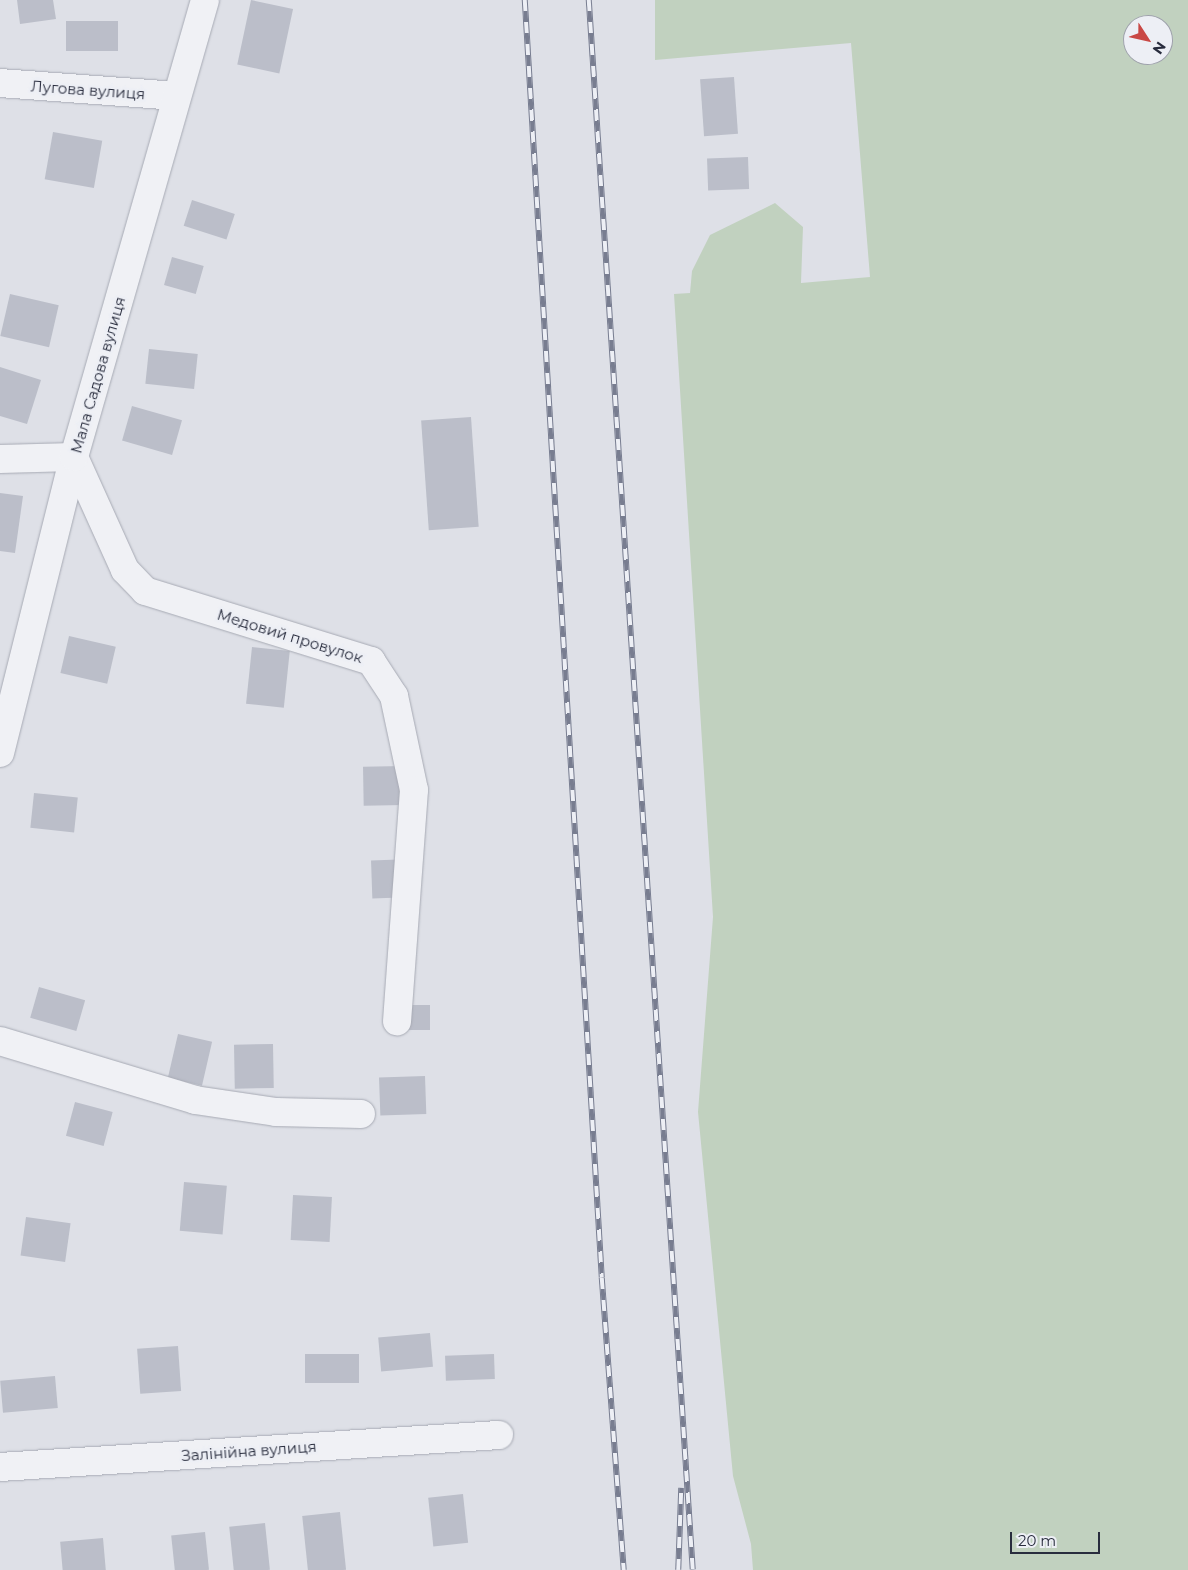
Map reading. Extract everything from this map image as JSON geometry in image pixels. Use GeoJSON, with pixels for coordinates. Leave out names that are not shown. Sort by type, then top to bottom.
{"type":"FeatureCollection","features":[{"type":"Feature","properties":{"kind":"street","name":"Мала Садова вулиця"},"geometry":{"type":"LineString","coordinates":[[0,753],[74,457],[205,0]]}},
{"type":"Feature","properties":{"kind":"street","name":"Лугова вулиця"},"geometry":{"type":"LineString","coordinates":[[0,83],[177,96]]}},
{"type":"Feature","properties":{"kind":"street"},"geometry":{"type":"LineString","coordinates":[[0,460],[74,457]]}},
{"type":"Feature","properties":{"kind":"street","name":"Медовий провулок"},"geometry":{"type":"LineString","coordinates":[[74,457],[125,570],[145,591],[371,661],[394,696],[414,790],[397,1021]]}},
{"type":"Feature","properties":{"kind":"street"},"geometry":{"type":"LineString","coordinates":[[0,1041],[195,1100],[276,1112],[361,1114]]}},
{"type":"Feature","properties":{"kind":"street","name":"Залінійна вулиця"},"geometry":{"type":"LineString","coordinates":[[0,1467],[499,1435]]}},
{"type":"Feature","properties":{"kind":"green space"},"geometry":{"type":"Polygon","coordinates":[[[655,0],[1188,0],[1188,1570],[753,1570],[751,1544],[733,1476],[698,1112],[713,917],[674,294],[690,293],[692,271],[710,235],[775,203],[803,227],[801,283],[870,277],[851,43],[655,60],[655,0]]]}},
{"type":"Feature","properties":{"kind":"building"},"geometry":{"type":"Polygon","coordinates":[[[17,0],[53,0],[56,19],[20,24],[17,0]]]}},
{"type":"Feature","properties":{"kind":"building"},"geometry":{"type":"Polygon","coordinates":[[[251,0],[293,9],[279,73],[237,65],[251,0]]]}},
{"type":"Feature","properties":{"kind":"building"},"geometry":{"type":"Polygon","coordinates":[[[66,21],[118,21],[118,51],[66,51],[66,21]]]}},
{"type":"Feature","properties":{"kind":"building"},"geometry":{"type":"Polygon","coordinates":[[[734,77],[738,134],[704,136],[700,79],[734,77]]]}},
{"type":"Feature","properties":{"kind":"building"},"geometry":{"type":"Polygon","coordinates":[[[53,132],[102,141],[94,188],[45,179],[53,132]]]}},
{"type":"Feature","properties":{"kind":"building"},"geometry":{"type":"Polygon","coordinates":[[[748,157],[749,189],[708,190],[707,158],[748,157]]]}},
{"type":"Feature","properties":{"kind":"building"},"geometry":{"type":"Polygon","coordinates":[[[192,200],[235,214],[226,240],[184,226],[192,200]]]}},
{"type":"Feature","properties":{"kind":"building"},"geometry":{"type":"Polygon","coordinates":[[[172,257],[204,266],[196,294],[164,285],[172,257]]]}},
{"type":"Feature","properties":{"kind":"building"},"geometry":{"type":"Polygon","coordinates":[[[10,294],[59,305],[49,347],[0,336],[10,294]]]}},
{"type":"Feature","properties":{"kind":"building"},"geometry":{"type":"Polygon","coordinates":[[[149,349],[198,354],[194,389],[145,384],[149,349]]]}},
{"type":"Feature","properties":{"kind":"building"},"geometry":{"type":"Polygon","coordinates":[[[0,367],[41,380],[27,424],[0,416],[0,367]]]}},
{"type":"Feature","properties":{"kind":"building"},"geometry":{"type":"Polygon","coordinates":[[[132,406],[182,420],[172,455],[122,441],[132,406]]]}},
{"type":"Feature","properties":{"kind":"building"},"geometry":{"type":"Polygon","coordinates":[[[471,417],[479,527],[429,530],[421,420],[471,417]]]}},
{"type":"Feature","properties":{"kind":"building"},"geometry":{"type":"Polygon","coordinates":[[[0,493],[23,496],[15,553],[0,551],[0,493]]]}},
{"type":"Feature","properties":{"kind":"building"},"geometry":{"type":"Polygon","coordinates":[[[69,636],[116,647],[107,684],[60,673],[69,636]]]}},
{"type":"Feature","properties":{"kind":"building"},"geometry":{"type":"Polygon","coordinates":[[[252,647],[290,651],[284,708],[246,704],[252,647]]]}},
{"type":"Feature","properties":{"kind":"building"},"geometry":{"type":"Polygon","coordinates":[[[403,766],[404,805],[364,806],[363,767],[403,766]]]}},
{"type":"Feature","properties":{"kind":"building"},"geometry":{"type":"Polygon","coordinates":[[[34,793],[78,798],[74,832],[30,828],[34,793]]]}},
{"type":"Feature","properties":{"kind":"building"},"geometry":{"type":"Polygon","coordinates":[[[412,859],[413,897],[372,898],[371,860],[412,859]]]}},
{"type":"Feature","properties":{"kind":"building"},"geometry":{"type":"Polygon","coordinates":[[[39,987],[85,1000],[76,1031],[30,1018],[39,987]]]}},
{"type":"Feature","properties":{"kind":"building"},"geometry":{"type":"Polygon","coordinates":[[[391,1005],[430,1005],[430,1030],[391,1030],[391,1005]]]}},
{"type":"Feature","properties":{"kind":"building"},"geometry":{"type":"Polygon","coordinates":[[[178,1034],[212,1042],[202,1086],[168,1078],[178,1034]]]}},
{"type":"Feature","properties":{"kind":"building"},"geometry":{"type":"Polygon","coordinates":[[[273,1044],[274,1088],[235,1089],[234,1045],[273,1044]]]}},
{"type":"Feature","properties":{"kind":"building"},"geometry":{"type":"Polygon","coordinates":[[[425,1076],[426,1114],[380,1116],[379,1078],[425,1076]]]}},
{"type":"Feature","properties":{"kind":"building"},"geometry":{"type":"Polygon","coordinates":[[[75,1102],[113,1112],[104,1146],[66,1136],[75,1102]]]}},
{"type":"Feature","properties":{"kind":"building"},"geometry":{"type":"Polygon","coordinates":[[[184,1182],[227,1186],[223,1235],[180,1231],[184,1182]]]}},
{"type":"Feature","properties":{"kind":"building"},"geometry":{"type":"Polygon","coordinates":[[[293,1195],[332,1197],[330,1242],[291,1240],[293,1195]]]}},
{"type":"Feature","properties":{"kind":"building"},"geometry":{"type":"Polygon","coordinates":[[[26,1217],[71,1223],[65,1262],[21,1256],[26,1217]]]}},
{"type":"Feature","properties":{"kind":"building"},"geometry":{"type":"Polygon","coordinates":[[[430,1333],[433,1367],[381,1371],[378,1338],[430,1333]]]}},
{"type":"Feature","properties":{"kind":"building"},"geometry":{"type":"Polygon","coordinates":[[[178,1346],[181,1391],[140,1394],[137,1349],[178,1346]]]}},
{"type":"Feature","properties":{"kind":"building"},"geometry":{"type":"Polygon","coordinates":[[[305,1354],[359,1354],[359,1383],[305,1383],[305,1354]]]}},
{"type":"Feature","properties":{"kind":"building"},"geometry":{"type":"Polygon","coordinates":[[[494,1354],[495,1379],[446,1381],[445,1356],[494,1354]]]}},
{"type":"Feature","properties":{"kind":"building"},"geometry":{"type":"Polygon","coordinates":[[[55,1376],[58,1408],[3,1413],[0,1381],[55,1376]]]}},
{"type":"Feature","properties":{"kind":"building"},"geometry":{"type":"Polygon","coordinates":[[[463,1494],[468,1543],[433,1546],[428,1498],[463,1494]]]}},
{"type":"Feature","properties":{"kind":"building"},"geometry":{"type":"Polygon","coordinates":[[[340,1512],[346,1570],[308,1570],[302,1516],[340,1512]]]}},
{"type":"Feature","properties":{"kind":"building"},"geometry":{"type":"Polygon","coordinates":[[[265,1523],[270,1570],[234,1570],[229,1527],[265,1523]]]}},
{"type":"Feature","properties":{"kind":"building"},"geometry":{"type":"Polygon","coordinates":[[[205,1532],[209,1570],[175,1570],[171,1536],[205,1532]]]}},
{"type":"Feature","properties":{"kind":"building"},"geometry":{"type":"Polygon","coordinates":[[[103,1538],[106,1570],[63,1570],[60,1542],[103,1538]]]}},
{"type":"Feature","properties":{"kind":"railway"},"geometry":{"type":"LineString","coordinates":[[525,0],[602,1278],[624,1570]]}},
{"type":"Feature","properties":{"kind":"railway"},"geometry":{"type":"LineString","coordinates":[[589,0],[693,1570]]}},
{"type":"Feature","properties":{"kind":"railway"},"geometry":{"type":"LineString","coordinates":[[678,1570],[681,1488]]}}]}
